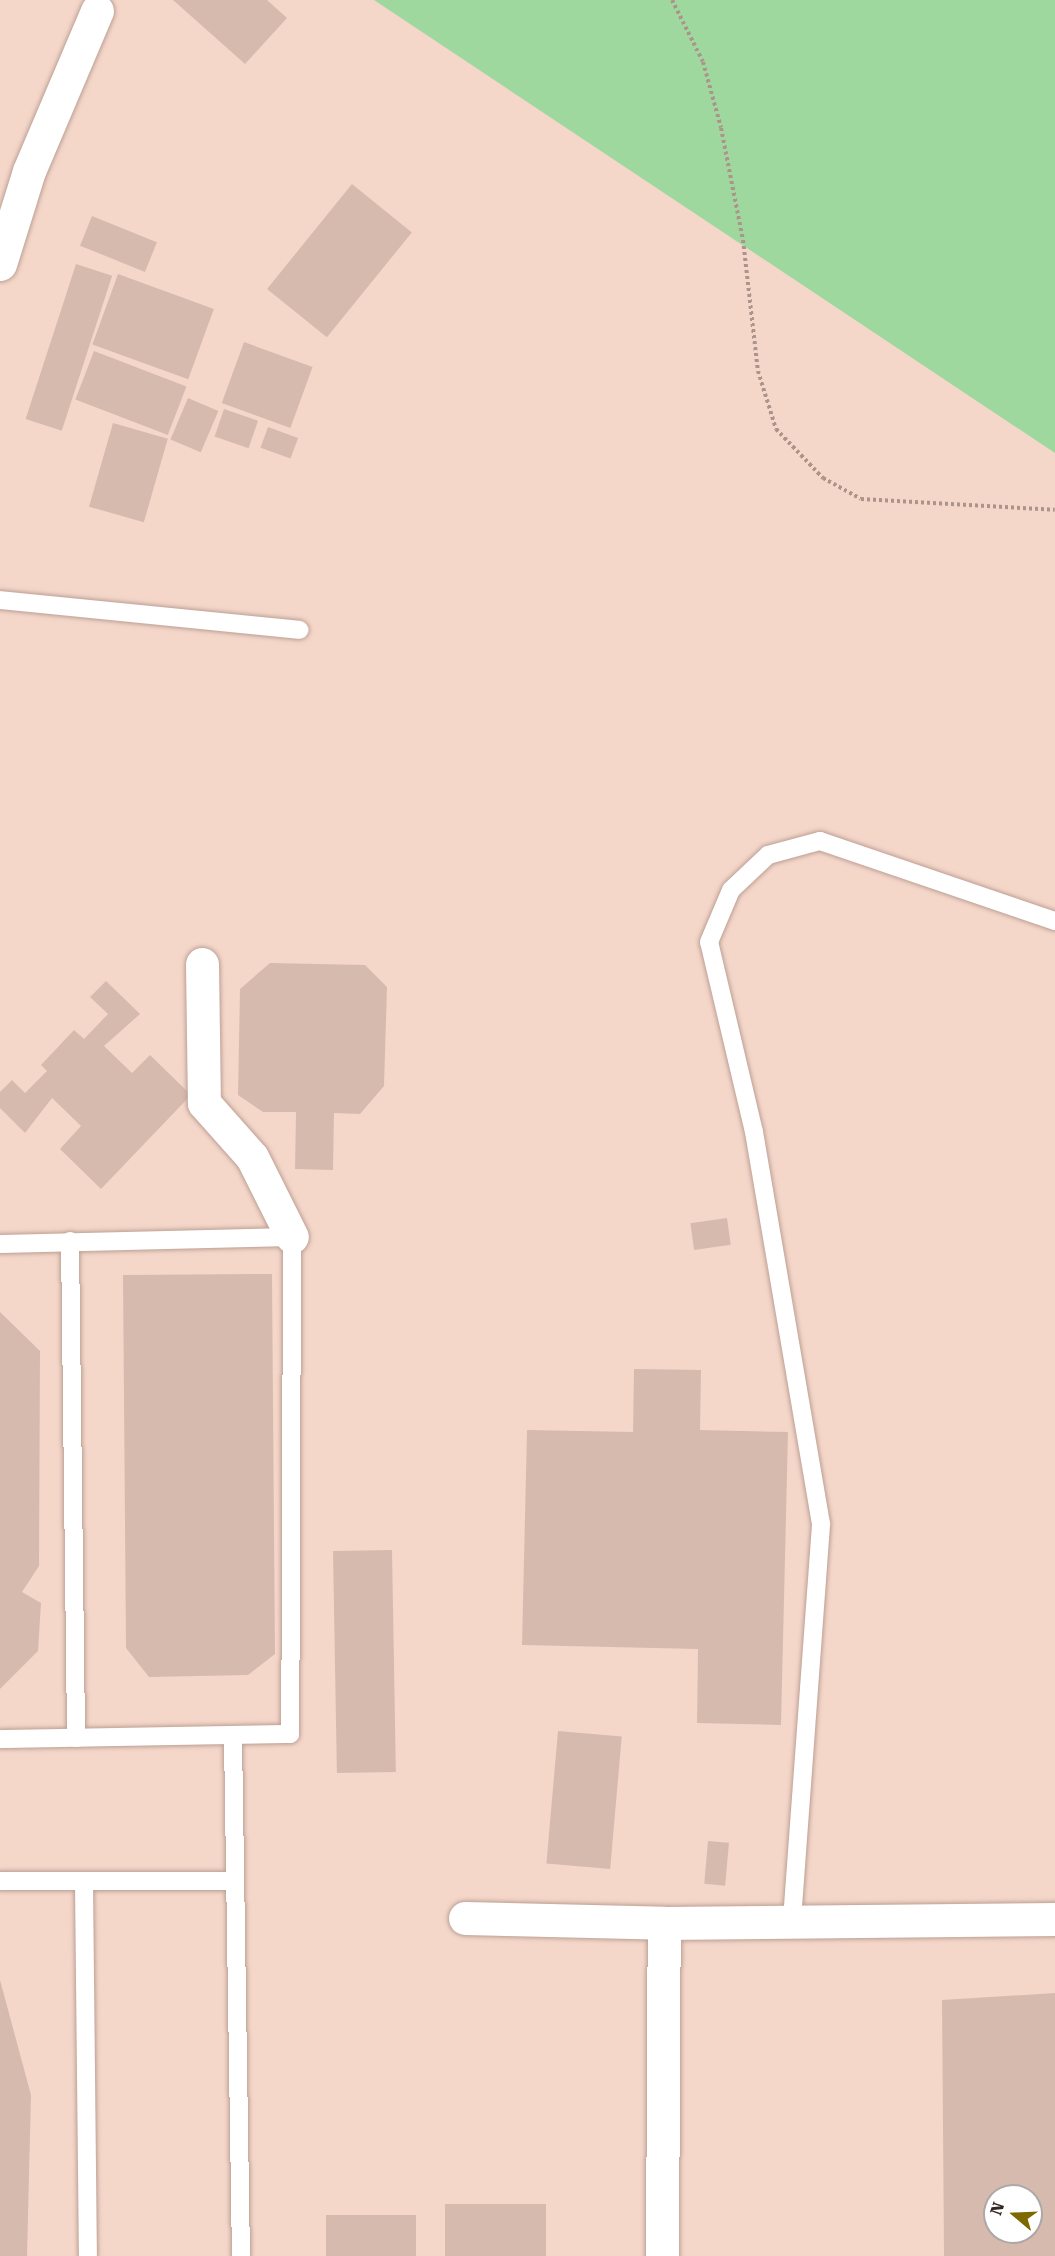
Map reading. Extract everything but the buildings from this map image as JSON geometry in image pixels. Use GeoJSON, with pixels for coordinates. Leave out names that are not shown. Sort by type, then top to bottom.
{"type":"FeatureCollection","features":[{"type":"Feature","properties":{"kind":"street"},"geometry":{"type":"LineString","coordinates":[[0,264],[29,171],[97,11]]}},
{"type":"Feature","properties":{"kind":"street"},"geometry":{"type":"LineString","coordinates":[[202,964],[204,1103],[252,1157],[292,1237]]}},
{"type":"Feature","properties":{"kind":"street"},"geometry":{"type":"LineString","coordinates":[[465,1918],[664,1923],[1055,1919]]}},
{"type":"Feature","properties":{"kind":"street"},"geometry":{"type":"LineString","coordinates":[[662,2256],[664,1923]]}},
{"type":"Feature","properties":{"kind":"lane"},"geometry":{"type":"LineString","coordinates":[[0,600],[300,630]]}},
{"type":"Feature","properties":{"kind":"lane"},"geometry":{"type":"LineString","coordinates":[[792,1920],[821,1524],[754,1132],[709,942],[730,890],[768,855],[820,841],[1055,921]]}},
{"type":"Feature","properties":{"kind":"lane"},"geometry":{"type":"LineString","coordinates":[[0,1244],[70,1240],[292,1237],[290,1734],[233,1738],[0,1738]]}},
{"type":"Feature","properties":{"kind":"lane"},"geometry":{"type":"LineString","coordinates":[[70,1240],[76,1738]]}},
{"type":"Feature","properties":{"kind":"lane"},"geometry":{"type":"LineString","coordinates":[[233,1738],[241,2256]]}},
{"type":"Feature","properties":{"kind":"lane"},"geometry":{"type":"LineString","coordinates":[[0,1881],[84,1883],[236,1881]]}},
{"type":"Feature","properties":{"kind":"lane"},"geometry":{"type":"LineString","coordinates":[[84,1883],[88,2256]]}},
{"type":"Feature","properties":{"kind":"path"},"geometry":{"type":"LineString","coordinates":[[672,0],[703,62],[721,128],[742,240],[758,371],[776,429],[823,478],[861,499],[1055,510]]}},
{"type":"Feature","properties":{"kind":"green space"},"geometry":{"type":"Polygon","coordinates":[[[374,0],[1055,0],[1055,453],[374,0]]]}}]}
